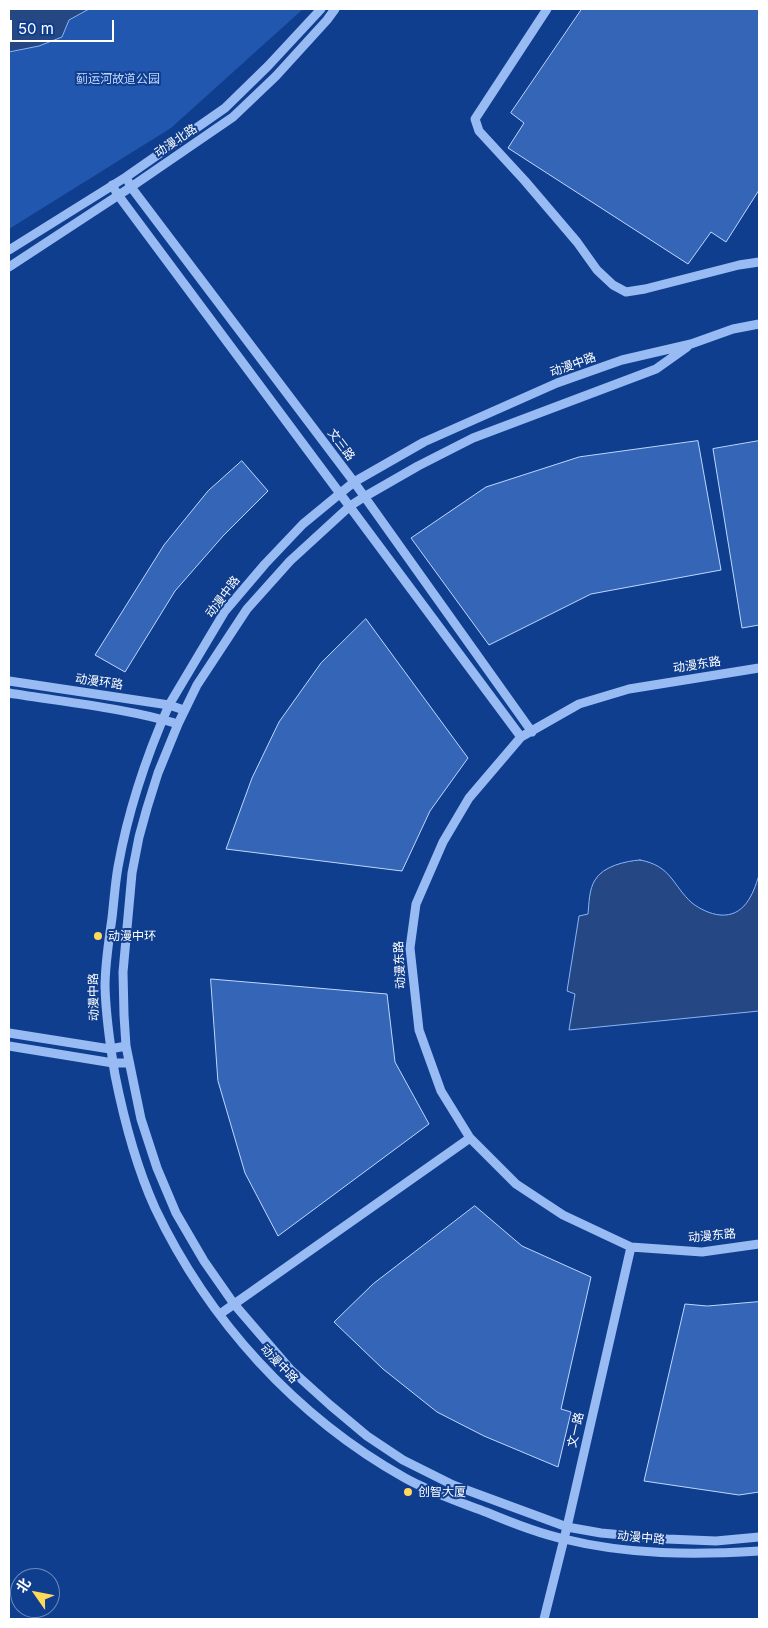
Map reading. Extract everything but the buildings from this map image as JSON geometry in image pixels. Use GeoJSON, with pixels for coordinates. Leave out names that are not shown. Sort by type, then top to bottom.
{"type":"FeatureCollection","features":[{"type":"Feature","properties":{"kind":"street","name":"动漫北路"},"geometry":{"type":"LineString","coordinates":[[9,250],[126,177],[225,108],[268,66],[321,9]]}},
{"type":"Feature","properties":{"kind":"street","name":"动漫北路"},"geometry":{"type":"LineString","coordinates":[[9,267],[131,187],[232,117],[276,76],[335,9]]}},
{"type":"Feature","properties":{"kind":"street"},"geometry":{"type":"LineString","coordinates":[[546,9],[476,119],[478,131],[525,181],[577,242],[597,270],[613,285],[626,292],[759,262]]}},
{"type":"Feature","properties":{"kind":"street","name":"文三路"},"geometry":{"type":"LineString","coordinates":[[126,177],[131,187],[354,482],[532,732]]}},
{"type":"Feature","properties":{"kind":"street"},"geometry":{"type":"LineString","coordinates":[[112,185],[521,737]]}},
{"type":"Feature","properties":{"kind":"street","name":"动漫中路"},"geometry":{"type":"LineString","coordinates":[[759,324],[733,328],[692,344],[622,360],[557,383],[424,442],[354,482],[303,524],[271,557],[226,610],[169,705],[141,774],[128,820],[118,868],[105,984],[110,1049],[123,1116],[137,1161],[155,1207],[185,1263],[220,1314],[257,1360],[305,1408],[346,1440],[384,1466],[409,1480],[525,1528],[596,1546],[642,1552],[714,1554],[759,1551]]}},
{"type":"Feature","properties":{"kind":"street","name":"动漫中路"},"geometry":{"type":"LineString","coordinates":[[692,344],[656,370],[473,438],[418,466],[364,497],[350,506],[290,561],[247,608],[197,685],[184,710],[158,773],[139,837],[132,873],[123,972],[126,1046],[141,1119],[157,1168],[176,1213],[204,1261],[234,1304],[290,1369],[330,1406],[367,1436],[403,1460],[453,1485],[567,1527],[601,1533],[667,1539],[716,1541],[759,1537]]}},
{"type":"Feature","properties":{"kind":"street","name":"动漫东路"},"geometry":{"type":"LineString","coordinates":[[759,668],[628,689],[579,704],[521,737],[469,798],[443,842],[416,904],[410,948],[419,1030],[441,1091],[470,1138],[516,1184],[563,1215],[631,1247],[702,1252],[759,1244]]}},
{"type":"Feature","properties":{"kind":"street","name":"动漫环路"},"geometry":{"type":"LineString","coordinates":[[9,681],[169,705],[184,710]]}},
{"type":"Feature","properties":{"kind":"street","name":"动漫环路"},"geometry":{"type":"LineString","coordinates":[[9,693],[163,719],[178,724]]}},
{"type":"Feature","properties":{"kind":"street"},"geometry":{"type":"LineString","coordinates":[[9,1033],[110,1049],[126,1046]]}},
{"type":"Feature","properties":{"kind":"street"},"geometry":{"type":"LineString","coordinates":[[9,1046],[113,1063],[129,1063]]}},
{"type":"Feature","properties":{"kind":"street"},"geometry":{"type":"LineString","coordinates":[[220,1314],[470,1138]]}},
{"type":"Feature","properties":{"kind":"street","name":"文一路"},"geometry":{"type":"LineString","coordinates":[[544,1619],[631,1247]]}},
{"type":"Feature","properties":{"kind":"green space","name":"蓟运河故道公园"},"geometry":{"type":"Polygon","coordinates":[[[89,9],[303,9],[171,128],[9,229],[9,52],[39,46],[69,20],[89,9]]]}},
{"type":"Feature","properties":{"kind":"shaded area"},"geometry":{"type":"Polygon","coordinates":[[[9,9],[89,9],[69,20],[62,37],[39,46],[9,52],[9,9]]]}},
{"type":"Feature","properties":{"kind":"shaded area"},"geometry":{"type":"Polygon","coordinates":[[[640,860],[651,863],[665,871],[692,903],[709,912],[720,915],[728,915],[735,912],[746,903],[754,890],[759,875],[759,1011],[569,1030],[575,994],[567,991],[579,916],[588,914],[592,888],[595,880],[603,871],[615,865],[640,860]]]}},
{"type":"Feature","properties":{"kind":"place","name":"动漫中环"},"geometry":{"type":"Point","coordinates":[98,936]}},
{"type":"Feature","properties":{"kind":"place","name":"创智大厦"},"geometry":{"type":"Point","coordinates":[408,1492]}}]}
